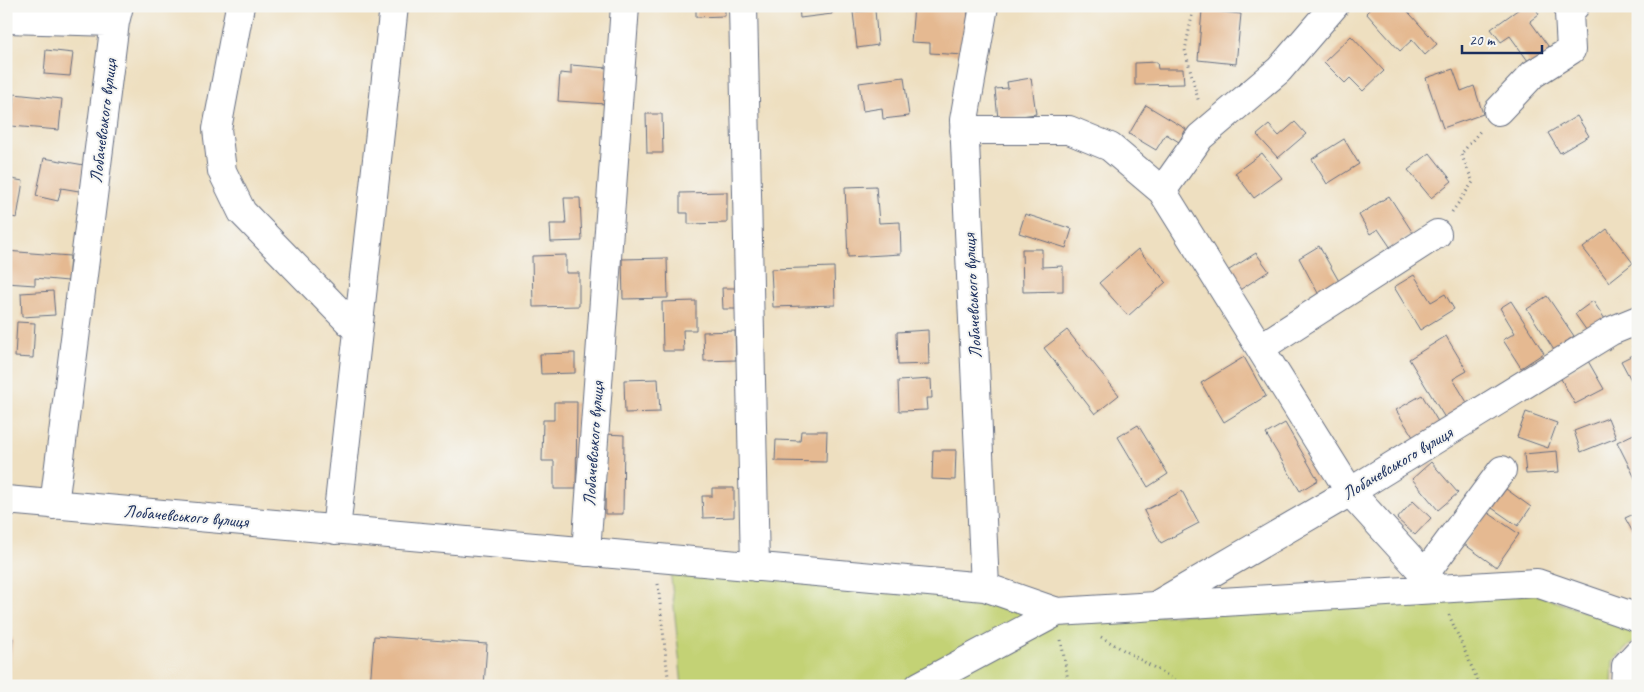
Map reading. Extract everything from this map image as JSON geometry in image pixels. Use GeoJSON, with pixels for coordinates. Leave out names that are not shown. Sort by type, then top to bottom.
{"type":"FeatureCollection","features":[{"type":"Feature","properties":{"kind":"street"},"geometry":{"type":"LineString","coordinates":[[240,6],[217,129],[222,171],[242,212],[358,331]]}},
{"type":"Feature","properties":{"kind":"street"},"geometry":{"type":"LineString","coordinates":[[336,530],[394,6]]}},
{"type":"Feature","properties":{"kind":"street","name":"Лобачевського вулиця"},"geometry":{"type":"LineString","coordinates":[[586,552],[625,6]]}},
{"type":"Feature","properties":{"kind":"street"},"geometry":{"type":"LineString","coordinates":[[743,6],[755,567]]}},
{"type":"Feature","properties":{"kind":"street","name":"Лобачевського вулиця"},"geometry":{"type":"LineString","coordinates":[[984,6],[964,120],[964,130],[985,588]]}},
{"type":"Feature","properties":{"kind":"street"},"geometry":{"type":"LineString","coordinates":[[1162,191],[1200,137],[1279,70],[1334,6]]}},
{"type":"Feature","properties":{"kind":"street"},"geometry":{"type":"LineString","coordinates":[[1498,111],[1533,74],[1571,50],[1569,12],[1575,6]]}},
{"type":"Feature","properties":{"kind":"street"},"geometry":{"type":"LineString","coordinates":[[6,20],[117,14]]}},
{"type":"Feature","properties":{"kind":"street","name":"Лобачевського вулиця"},"geometry":{"type":"LineString","coordinates":[[54,504],[117,14]]}},
{"type":"Feature","properties":{"kind":"street"},"geometry":{"type":"LineString","coordinates":[[964,130],[1069,130],[1110,147],[1162,191],[1350,492],[1431,582],[1502,470]]}},
{"type":"Feature","properties":{"kind":"street"},"geometry":{"type":"LineString","coordinates":[[1260,348],[1437,234]]}},
{"type":"Feature","properties":{"kind":"street","name":"Лобачевського вулиця"},"geometry":{"type":"LineString","coordinates":[[1155,606],[1350,492],[1611,331],[1638,320]]}},
{"type":"Feature","properties":{"kind":"street","name":"Лобачевського вулиця"},"geometry":{"type":"LineString","coordinates":[[6,500],[985,588],[1057,612],[1155,606],[1431,582],[1537,584],[1638,618]]}},
{"type":"Feature","properties":{"kind":"street"},"geometry":{"type":"LineString","coordinates":[[919,686],[1057,612]]}},
{"type":"Feature","properties":{"kind":"street"},"geometry":{"type":"LineString","coordinates":[[1625,686],[1626,666],[1638,653]]}},
{"type":"Feature","properties":{"kind":"path"},"geometry":{"type":"LineString","coordinates":[[1194,6],[1185,50],[1206,132]]}},
{"type":"Feature","properties":{"kind":"path"},"geometry":{"type":"LineString","coordinates":[[1437,234],[1473,182],[1461,154]]}},
{"type":"Feature","properties":{"kind":"path"},"geometry":{"type":"LineString","coordinates":[[655,558],[669,686]]}},
{"type":"Feature","properties":{"kind":"path"},"geometry":{"type":"LineString","coordinates":[[1431,582],[1480,686]]}},
{"type":"Feature","properties":{"kind":"path"},"geometry":{"type":"LineString","coordinates":[[1057,612],[1069,686]]}},
{"type":"Feature","properties":{"kind":"path"},"geometry":{"type":"LineString","coordinates":[[1100,636],[1186,686]]}},
{"type":"Feature","properties":{"kind":"green space"},"geometry":{"type":"Polygon","coordinates":[[[670,568],[982,596],[1059,622],[1534,594],[1638,630],[1638,637],[1613,661],[1612,686],[682,686],[670,568]]]}},
{"type":"Feature","properties":{"kind":"building"},"geometry":{"type":"Polygon","coordinates":[[[696,6],[725,6],[725,16],[696,17],[696,6]]]}},
{"type":"Feature","properties":{"kind":"building"},"geometry":{"type":"Polygon","coordinates":[[[799,6],[831,6],[832,14],[800,18],[799,6]]]}},
{"type":"Feature","properties":{"kind":"building"},"geometry":{"type":"Polygon","coordinates":[[[914,6],[968,8],[965,55],[930,53],[930,43],[911,42],[914,6]]]}},
{"type":"Feature","properties":{"kind":"building"},"geometry":{"type":"Polygon","coordinates":[[[1373,6],[1403,6],[1437,44],[1425,55],[1412,40],[1400,51],[1366,13],[1373,6]]]}},
{"type":"Feature","properties":{"kind":"building"},"geometry":{"type":"Polygon","coordinates":[[[1413,6],[1423,6],[1417,12],[1413,6]]]}},
{"type":"Feature","properties":{"kind":"building"},"geometry":{"type":"Polygon","coordinates":[[[1523,6],[1534,6],[1539,14],[1530,21],[1551,50],[1531,65],[1510,36],[1501,42],[1491,29],[1523,6]]]}},
{"type":"Feature","properties":{"kind":"building"},"geometry":{"type":"Polygon","coordinates":[[[875,10],[878,45],[857,48],[853,12],[875,10]]]}},
{"type":"Feature","properties":{"kind":"building"},"geometry":{"type":"Polygon","coordinates":[[[1202,10],[1241,14],[1236,64],[1198,60],[1202,10]]]}},
{"type":"Feature","properties":{"kind":"building"},"geometry":{"type":"Polygon","coordinates":[[[1351,36],[1384,71],[1363,91],[1350,78],[1345,83],[1324,62],[1351,36]]]}},
{"type":"Feature","properties":{"kind":"building"},"geometry":{"type":"Polygon","coordinates":[[[46,50],[73,53],[70,76],[44,74],[46,50]]]}},
{"type":"Feature","properties":{"kind":"building"},"geometry":{"type":"Polygon","coordinates":[[[1157,62],[1158,69],[1183,69],[1184,84],[1135,85],[1135,63],[1157,62]]]}},
{"type":"Feature","properties":{"kind":"building"},"geometry":{"type":"Polygon","coordinates":[[[571,65],[608,68],[606,104],[558,101],[560,73],[571,74],[571,65]]]}},
{"type":"Feature","properties":{"kind":"building"},"geometry":{"type":"Polygon","coordinates":[[[1453,69],[1461,91],[1474,86],[1483,114],[1443,128],[1426,78],[1453,69]]]}},
{"type":"Feature","properties":{"kind":"building"},"geometry":{"type":"Polygon","coordinates":[[[904,77],[909,116],[883,119],[882,108],[863,111],[859,83],[904,77]]]}},
{"type":"Feature","properties":{"kind":"building"},"geometry":{"type":"Polygon","coordinates":[[[1031,78],[1036,114],[998,119],[995,89],[1008,88],[1007,82],[1031,78]]]}},
{"type":"Feature","properties":{"kind":"building"},"geometry":{"type":"Polygon","coordinates":[[[14,94],[62,99],[59,130],[11,126],[14,94]]]}},
{"type":"Feature","properties":{"kind":"building"},"geometry":{"type":"Polygon","coordinates":[[[1146,105],[1186,129],[1179,142],[1166,134],[1156,150],[1129,134],[1146,105]]]}},
{"type":"Feature","properties":{"kind":"building"},"geometry":{"type":"Polygon","coordinates":[[[646,114],[662,114],[663,153],[647,153],[646,114]]]}},
{"type":"Feature","properties":{"kind":"building"},"geometry":{"type":"Polygon","coordinates":[[[1577,116],[1589,136],[1560,153],[1548,133],[1577,116]]]}},
{"type":"Feature","properties":{"kind":"building"},"geometry":{"type":"Polygon","coordinates":[[[1295,122],[1306,134],[1278,158],[1257,135],[1269,125],[1279,136],[1295,122]]]}},
{"type":"Feature","properties":{"kind":"building"},"geometry":{"type":"Polygon","coordinates":[[[1344,139],[1359,164],[1327,184],[1312,159],[1344,139]]]}},
{"type":"Feature","properties":{"kind":"building"},"geometry":{"type":"Polygon","coordinates":[[[1262,153],[1282,178],[1254,198],[1235,173],[1262,153]]]}},
{"type":"Feature","properties":{"kind":"building"},"geometry":{"type":"Polygon","coordinates":[[[1430,153],[1452,181],[1431,198],[1408,170],[1430,153]]]}},
{"type":"Feature","properties":{"kind":"building"},"geometry":{"type":"Polygon","coordinates":[[[44,158],[84,165],[79,191],[61,188],[58,201],[36,196],[44,158]]]}},
{"type":"Feature","properties":{"kind":"building"},"geometry":{"type":"Polygon","coordinates":[[[6,178],[23,181],[17,218],[6,216],[6,178]]]}},
{"type":"Feature","properties":{"kind":"building"},"geometry":{"type":"Polygon","coordinates":[[[876,186],[879,223],[900,222],[901,254],[848,257],[845,187],[876,186]]]}},
{"type":"Feature","properties":{"kind":"building"},"geometry":{"type":"Polygon","coordinates":[[[727,192],[727,223],[688,224],[688,213],[680,213],[680,193],[727,192]]]}},
{"type":"Feature","properties":{"kind":"building"},"geometry":{"type":"Polygon","coordinates":[[[1389,196],[1413,233],[1391,248],[1378,229],[1370,234],[1359,215],[1389,196]]]}},
{"type":"Feature","properties":{"kind":"building"},"geometry":{"type":"Polygon","coordinates":[[[564,198],[580,198],[582,241],[551,242],[550,224],[566,224],[564,198]]]}},
{"type":"Feature","properties":{"kind":"building"},"geometry":{"type":"Polygon","coordinates":[[[1025,214],[1072,229],[1066,248],[1019,233],[1025,214]]]}},
{"type":"Feature","properties":{"kind":"building"},"geometry":{"type":"Polygon","coordinates":[[[1607,229],[1633,263],[1609,282],[1583,248],[1607,229]]]}},
{"type":"Feature","properties":{"kind":"building"},"geometry":{"type":"Polygon","coordinates":[[[1319,246],[1340,283],[1319,295],[1299,258],[1319,246]]]}},
{"type":"Feature","properties":{"kind":"building"},"geometry":{"type":"Polygon","coordinates":[[[1022,249],[1042,249],[1042,267],[1063,266],[1063,291],[1023,292],[1022,249]]]}},
{"type":"Feature","properties":{"kind":"building"},"geometry":{"type":"Polygon","coordinates":[[[1138,249],[1166,282],[1128,316],[1099,283],[1138,249]]]}},
{"type":"Feature","properties":{"kind":"building"},"geometry":{"type":"Polygon","coordinates":[[[6,251],[70,256],[68,281],[35,278],[35,285],[6,283],[6,251]]]}},
{"type":"Feature","properties":{"kind":"building"},"geometry":{"type":"Polygon","coordinates":[[[1256,253],[1269,271],[1238,291],[1226,272],[1256,253]]]}},
{"type":"Feature","properties":{"kind":"building"},"geometry":{"type":"Polygon","coordinates":[[[566,255],[566,273],[579,273],[579,306],[533,307],[532,256],[566,255]]]}},
{"type":"Feature","properties":{"kind":"building"},"geometry":{"type":"Polygon","coordinates":[[[667,258],[668,298],[623,299],[622,259],[667,258]]]}},
{"type":"Feature","properties":{"kind":"building"},"geometry":{"type":"Polygon","coordinates":[[[834,267],[835,305],[773,307],[771,269],[834,267]]]}},
{"type":"Feature","properties":{"kind":"building"},"geometry":{"type":"Polygon","coordinates":[[[1414,275],[1431,302],[1445,294],[1454,309],[1420,330],[1394,287],[1414,275]]]}},
{"type":"Feature","properties":{"kind":"building"},"geometry":{"type":"Polygon","coordinates":[[[722,288],[737,288],[738,309],[723,309],[722,288]]]}},
{"type":"Feature","properties":{"kind":"building"},"geometry":{"type":"Polygon","coordinates":[[[53,291],[55,315],[22,317],[21,293],[53,291]]]}},
{"type":"Feature","properties":{"kind":"building"},"geometry":{"type":"Polygon","coordinates":[[[1547,296],[1574,336],[1554,350],[1527,309],[1547,296]]]}},
{"type":"Feature","properties":{"kind":"building"},"geometry":{"type":"Polygon","coordinates":[[[696,301],[696,330],[683,330],[684,351],[663,351],[662,302],[696,301]]]}},
{"type":"Feature","properties":{"kind":"building"},"geometry":{"type":"Polygon","coordinates":[[[1511,301],[1544,353],[1521,368],[1503,340],[1515,333],[1500,308],[1511,301]]]}},
{"type":"Feature","properties":{"kind":"building"},"geometry":{"type":"Polygon","coordinates":[[[1593,301],[1607,322],[1589,334],[1575,314],[1593,301]]]}},
{"type":"Feature","properties":{"kind":"building"},"geometry":{"type":"Polygon","coordinates":[[[17,322],[35,323],[33,358],[15,357],[17,322]]]}},
{"type":"Feature","properties":{"kind":"building"},"geometry":{"type":"Polygon","coordinates":[[[928,330],[929,364],[898,365],[897,332],[928,330]]]}},
{"type":"Feature","properties":{"kind":"building"},"geometry":{"type":"Polygon","coordinates":[[[1067,330],[1119,395],[1095,414],[1044,348],[1067,330]]]}},
{"type":"Feature","properties":{"kind":"building"},"geometry":{"type":"Polygon","coordinates":[[[735,331],[736,360],[704,361],[703,332],[735,331]]]}},
{"type":"Feature","properties":{"kind":"building"},"geometry":{"type":"Polygon","coordinates":[[[1446,336],[1467,371],[1453,379],[1468,404],[1445,418],[1409,359],[1446,336]]]}},
{"type":"Feature","properties":{"kind":"building"},"geometry":{"type":"Polygon","coordinates":[[[1638,343],[1638,393],[1621,361],[1635,354],[1632,346],[1638,343]]]}},
{"type":"Feature","properties":{"kind":"building"},"geometry":{"type":"Polygon","coordinates":[[[575,353],[575,373],[541,374],[540,354],[575,353]]]}},
{"type":"Feature","properties":{"kind":"building"},"geometry":{"type":"Polygon","coordinates":[[[1244,357],[1266,396],[1224,422],[1201,383],[1244,357]]]}},
{"type":"Feature","properties":{"kind":"building"},"geometry":{"type":"Polygon","coordinates":[[[1588,361],[1604,389],[1575,404],[1560,377],[1588,361]]]}},
{"type":"Feature","properties":{"kind":"building"},"geometry":{"type":"Polygon","coordinates":[[[658,379],[660,412],[625,413],[624,380],[658,379]]]}},
{"type":"Feature","properties":{"kind":"building"},"geometry":{"type":"Polygon","coordinates":[[[931,379],[932,398],[926,398],[927,410],[899,411],[898,381],[931,379]]]}},
{"type":"Feature","properties":{"kind":"building"},"geometry":{"type":"Polygon","coordinates":[[[1422,395],[1440,425],[1415,440],[1396,410],[1422,395]]]}},
{"type":"Feature","properties":{"kind":"building"},"geometry":{"type":"Polygon","coordinates":[[[554,402],[577,402],[576,489],[554,489],[554,461],[542,461],[543,420],[554,420],[554,402]]]}},
{"type":"Feature","properties":{"kind":"building"},"geometry":{"type":"Polygon","coordinates":[[[1526,412],[1557,423],[1548,448],[1517,437],[1526,412]]]}},
{"type":"Feature","properties":{"kind":"building"},"geometry":{"type":"Polygon","coordinates":[[[1608,418],[1616,438],[1581,452],[1574,431],[1608,418]]]}},
{"type":"Feature","properties":{"kind":"building"},"geometry":{"type":"Polygon","coordinates":[[[1285,423],[1318,480],[1300,491],[1266,434],[1285,423]]]}},
{"type":"Feature","properties":{"kind":"building"},"geometry":{"type":"Polygon","coordinates":[[[1138,425],[1168,474],[1148,487],[1118,437],[1138,425]]]}},
{"type":"Feature","properties":{"kind":"building"},"geometry":{"type":"Polygon","coordinates":[[[801,431],[827,431],[826,462],[775,461],[776,440],[800,441],[801,431]]]}},
{"type":"Feature","properties":{"kind":"building"},"geometry":{"type":"Polygon","coordinates":[[[1638,432],[1638,479],[1636,480],[1617,442],[1638,432]]]}},
{"type":"Feature","properties":{"kind":"building"},"geometry":{"type":"Polygon","coordinates":[[[606,434],[624,435],[623,514],[605,514],[606,434]]]}},
{"type":"Feature","properties":{"kind":"building"},"geometry":{"type":"Polygon","coordinates":[[[933,450],[956,450],[955,480],[932,479],[933,450]]]}},
{"type":"Feature","properties":{"kind":"building"},"geometry":{"type":"Polygon","coordinates":[[[1557,451],[1559,472],[1526,474],[1524,454],[1557,451]]]}},
{"type":"Feature","properties":{"kind":"building"},"geometry":{"type":"Polygon","coordinates":[[[1431,462],[1458,493],[1438,510],[1412,479],[1431,462]]]}},
{"type":"Feature","properties":{"kind":"building"},"geometry":{"type":"Polygon","coordinates":[[[712,488],[734,488],[734,517],[703,518],[702,496],[712,496],[712,488]]]}},
{"type":"Feature","properties":{"kind":"building"},"geometry":{"type":"Polygon","coordinates":[[[1506,489],[1531,507],[1518,526],[1492,508],[1506,489]]]}},
{"type":"Feature","properties":{"kind":"building"},"geometry":{"type":"Polygon","coordinates":[[[1182,491],[1199,523],[1161,543],[1144,511],[1182,491]]]}},
{"type":"Feature","properties":{"kind":"building"},"geometry":{"type":"Polygon","coordinates":[[[1413,501],[1431,518],[1415,535],[1397,519],[1413,501]]]}},
{"type":"Feature","properties":{"kind":"building"},"geometry":{"type":"Polygon","coordinates":[[[1487,512],[1519,534],[1496,567],[1464,544],[1487,512]]]}},
{"type":"Feature","properties":{"kind":"building"},"geometry":{"type":"Polygon","coordinates":[[[1638,512],[1638,535],[1635,536],[1625,518],[1638,512]]]}},
{"type":"Feature","properties":{"kind":"building"},"geometry":{"type":"Polygon","coordinates":[[[374,636],[487,644],[484,686],[370,686],[374,636]]]}},
{"type":"Feature","properties":{"kind":"building"},"geometry":{"type":"Polygon","coordinates":[[[6,637],[13,638],[8,686],[6,686],[6,637]]]}}]}
